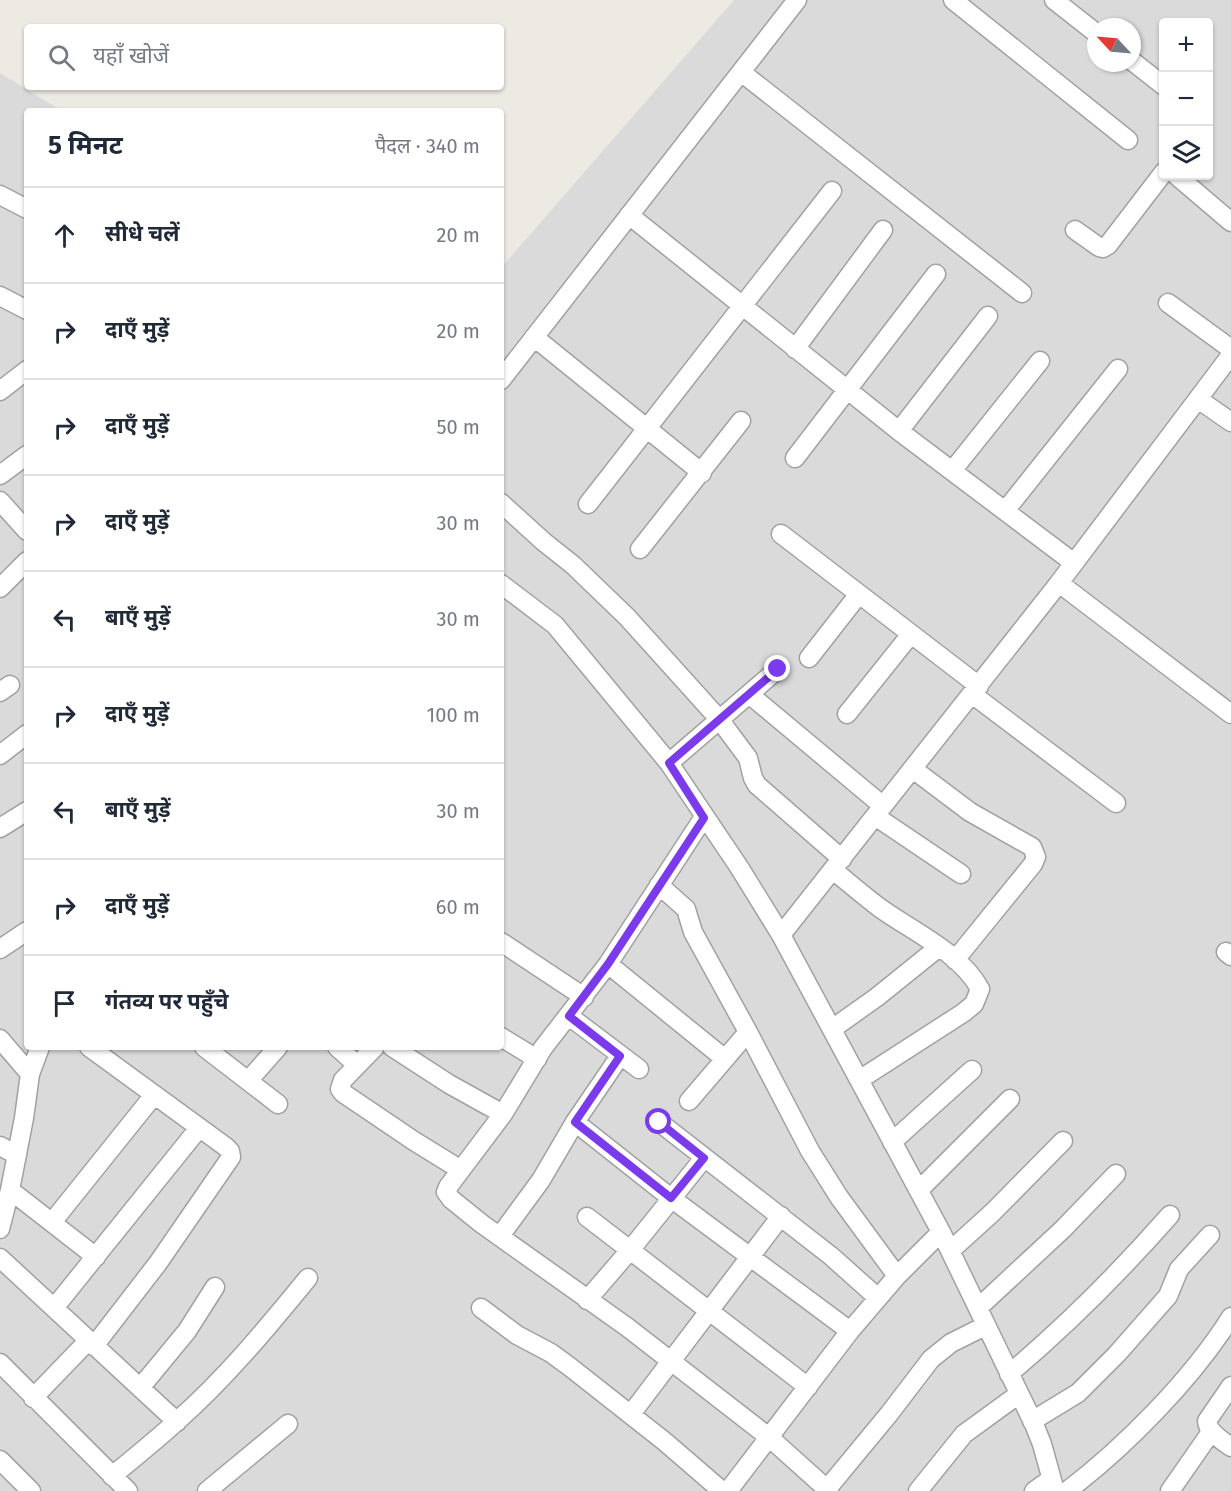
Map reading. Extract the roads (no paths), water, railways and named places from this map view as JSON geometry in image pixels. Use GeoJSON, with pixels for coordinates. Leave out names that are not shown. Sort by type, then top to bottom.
{"type":"FeatureCollection","features":[{"type":"Feature","properties":{"kind":"street"},"geometry":{"type":"LineString","coordinates":[[504,376],[797,0]]}},
{"type":"Feature","properties":{"kind":"street"},"geometry":{"type":"LineString","coordinates":[[953,0],[1128,140]]}},
{"type":"Feature","properties":{"kind":"street"},"geometry":{"type":"LineString","coordinates":[[1054,0],[1087,26]]}},
{"type":"Feature","properties":{"kind":"street"},"geometry":{"type":"LineString","coordinates":[[1141,68],[1159,82]]}},
{"type":"Feature","properties":{"kind":"street"},"geometry":{"type":"LineString","coordinates":[[741,72],[1022,293]]}},
{"type":"Feature","properties":{"kind":"street"},"geometry":{"type":"LineString","coordinates":[[1075,230],[1099,247],[1103,248],[1108,245],[1159,179]]}},
{"type":"Feature","properties":{"kind":"street"},"geometry":{"type":"LineString","coordinates":[[1182,180],[1231,222]]}},
{"type":"Feature","properties":{"kind":"street"},"geometry":{"type":"LineString","coordinates":[[588,504],[832,191]]}},
{"type":"Feature","properties":{"kind":"street"},"geometry":{"type":"LineString","coordinates":[[0,195],[24,207]]}},
{"type":"Feature","properties":{"kind":"street"},"geometry":{"type":"LineString","coordinates":[[629,215],[899,431],[1074,563]]}},
{"type":"Feature","properties":{"kind":"street"},"geometry":{"type":"LineString","coordinates":[[795,349],[883,230]]}},
{"type":"Feature","properties":{"kind":"street"},"geometry":{"type":"LineString","coordinates":[[795,458],[936,274]]}},
{"type":"Feature","properties":{"kind":"street"},"geometry":{"type":"LineString","coordinates":[[0,296],[24,308]]}},
{"type":"Feature","properties":{"kind":"street"},"geometry":{"type":"LineString","coordinates":[[1168,303],[1231,349]]}},
{"type":"Feature","properties":{"kind":"street"},"geometry":{"type":"LineString","coordinates":[[899,431],[988,316]]}},
{"type":"Feature","properties":{"kind":"street"},"geometry":{"type":"LineString","coordinates":[[534,337],[702,473]]}},
{"type":"Feature","properties":{"kind":"street"},"geometry":{"type":"LineString","coordinates":[[781,935],[1059,583],[1231,355]]}},
{"type":"Feature","properties":{"kind":"street"},"geometry":{"type":"LineString","coordinates":[[952,471],[1040,361]]}},
{"type":"Feature","properties":{"kind":"street"},"geometry":{"type":"LineString","coordinates":[[1005,511],[1118,369]]}},
{"type":"Feature","properties":{"kind":"street"},"geometry":{"type":"LineString","coordinates":[[0,391],[24,372]]}},
{"type":"Feature","properties":{"kind":"street"},"geometry":{"type":"LineString","coordinates":[[1198,399],[1231,423]]}},
{"type":"Feature","properties":{"kind":"street"},"geometry":{"type":"LineString","coordinates":[[640,549],[741,421]]}},
{"type":"Feature","properties":{"kind":"street"},"geometry":{"type":"LineString","coordinates":[[0,475],[24,456]]}},
{"type":"Feature","properties":{"kind":"street"},"geometry":{"type":"LineString","coordinates":[[2,506],[24,528]]}},
{"type":"Feature","properties":{"kind":"street"},"geometry":{"type":"LineString","coordinates":[[504,506],[619,608],[719,719],[748,758],[757,785],[881,908],[939,947],[976,981],[980,989],[974,1004],[859,1080]]}},
{"type":"Feature","properties":{"kind":"street"},"geometry":{"type":"LineString","coordinates":[[781,534],[911,634],[975,690],[1116,803]]}},
{"type":"Feature","properties":{"kind":"street"},"geometry":{"type":"LineString","coordinates":[[0,588],[24,564]]}},
{"type":"Feature","properties":{"kind":"street"},"geometry":{"type":"LineString","coordinates":[[1059,583],[1231,714]]}},
{"type":"Feature","properties":{"kind":"street"},"geometry":{"type":"LineString","coordinates":[[504,586],[555,625],[669,763],[739,867],[781,935],[941,1232],[1032,1421],[1042,1444],[1053,1485],[1034,1491]]}},
{"type":"Feature","properties":{"kind":"street"},"geometry":{"type":"LineString","coordinates":[[809,658],[859,594]]}},
{"type":"Feature","properties":{"kind":"street"},"geometry":{"type":"LineString","coordinates":[[847,714],[911,634]]}},
{"type":"Feature","properties":{"kind":"street"},"geometry":{"type":"LineString","coordinates":[[669,763],[778,669]]}},
{"type":"Feature","properties":{"kind":"street"},"geometry":{"type":"LineString","coordinates":[[749,694],[879,811],[961,874]]}},
{"type":"Feature","properties":{"kind":"street"},"geometry":{"type":"LineString","coordinates":[[0,755],[24,736]]}},
{"type":"Feature","properties":{"kind":"street"},"geometry":{"type":"LineString","coordinates":[[913,769],[970,812],[1032,848],[1035,852],[1036,857],[1033,864],[955,960]]}},
{"type":"Feature","properties":{"kind":"street"},"geometry":{"type":"LineString","coordinates":[[0,828],[24,813]]}},
{"type":"Feature","properties":{"kind":"street"},"geometry":{"type":"LineString","coordinates":[[704,818],[608,964],[537,1059],[503,1114],[446,1192],[482,1224],[627,1327],[770,1438],[828,1490],[931,1359],[951,1343],[986,1326]]}},
{"type":"Feature","properties":{"kind":"street"},"geometry":{"type":"LineString","coordinates":[[659,885],[686,909],[697,939],[810,1151],[839,1197],[897,1276]]}},
{"type":"Feature","properties":{"kind":"street"},"geometry":{"type":"LineString","coordinates":[[0,949],[24,933]]}},
{"type":"Feature","properties":{"kind":"street"},"geometry":{"type":"LineString","coordinates":[[504,944],[584,997]]}},
{"type":"Feature","properties":{"kind":"street"},"geometry":{"type":"LineString","coordinates":[[832,1029],[877,998],[939,947]]}},
{"type":"Feature","properties":{"kind":"street"},"geometry":{"type":"LineString","coordinates":[[608,964],[725,1059]]}},
{"type":"Feature","properties":{"kind":"street"},"geometry":{"type":"LineString","coordinates":[[569,1016],[639,1070]]}},
{"type":"Feature","properties":{"kind":"street"},"geometry":{"type":"LineString","coordinates":[[689,1101],[748,1032]]}},
{"type":"Feature","properties":{"kind":"street"},"geometry":{"type":"LineString","coordinates":[[504,1039],[537,1059]]}},
{"type":"Feature","properties":{"kind":"street"},"geometry":{"type":"LineString","coordinates":[[0,1040],[30,1074]]}},
{"type":"Feature","properties":{"kind":"street"},"geometry":{"type":"LineString","coordinates":[[0,1229],[17,1155],[30,1074],[39,1050]]}},
{"type":"Feature","properties":{"kind":"street"},"geometry":{"type":"LineString","coordinates":[[33,1398],[91,1343],[158,1263],[231,1157],[230,1152],[93,1050]]}},
{"type":"Feature","properties":{"kind":"street"},"geometry":{"type":"LineString","coordinates":[[208,1050],[278,1104]]}},
{"type":"Feature","properties":{"kind":"street"},"geometry":{"type":"LineString","coordinates":[[248,1081],[275,1050]]}},
{"type":"Feature","properties":{"kind":"street"},"geometry":{"type":"LineString","coordinates":[[340,1050],[357,1065]]}},
{"type":"Feature","properties":{"kind":"street"},"geometry":{"type":"LineString","coordinates":[[372,1050],[340,1084],[340,1089],[405,1136],[461,1170]]}},
{"type":"Feature","properties":{"kind":"street"},"geometry":{"type":"LineString","coordinates":[[397,1050],[449,1084],[503,1114]]}},
{"type":"Feature","properties":{"kind":"street"},"geometry":{"type":"LineString","coordinates":[[500,1236],[541,1180],[575,1122],[620,1056]]}},
{"type":"Feature","properties":{"kind":"street"},"geometry":{"type":"LineString","coordinates":[[892,1142],[972,1070]]}},
{"type":"Feature","properties":{"kind":"street"},"geometry":{"type":"LineString","coordinates":[[53,1221],[154,1095]]}},
{"type":"Feature","properties":{"kind":"street"},"geometry":{"type":"LineString","coordinates":[[919,1190],[1010,1099]]}},
{"type":"Feature","properties":{"kind":"street"},"geometry":{"type":"LineString","coordinates":[[575,1122],[671,1198],[850,1331]]}},
{"type":"Feature","properties":{"kind":"street"},"geometry":{"type":"LineString","coordinates":[[659,1122],[831,1256],[878,1298]]}},
{"type":"Feature","properties":{"kind":"street"},"geometry":{"type":"LineString","coordinates":[[54,1308],[199,1128]]}},
{"type":"Feature","properties":{"kind":"street"},"geometry":{"type":"LineString","coordinates":[[950,1251],[993,1212],[1063,1141]]}},
{"type":"Feature","properties":{"kind":"street"},"geometry":{"type":"LineString","coordinates":[[0,1146],[17,1155]]}},
{"type":"Feature","properties":{"kind":"street"},"geometry":{"type":"LineString","coordinates":[[587,1300],[631,1250],[704,1158]]}},
{"type":"Feature","properties":{"kind":"street"},"geometry":{"type":"LineString","coordinates":[[978,1308],[1056,1236],[1116,1174]]}},
{"type":"Feature","properties":{"kind":"street"},"geometry":{"type":"LineString","coordinates":[[10,1190],[53,1221],[96,1257]]}},
{"type":"Feature","properties":{"kind":"street"},"geometry":{"type":"LineString","coordinates":[[1010,1374],[1126,1265],[1170,1215]]}},
{"type":"Feature","properties":{"kind":"street"},"geometry":{"type":"LineString","coordinates":[[631,1414],[780,1216]]}},
{"type":"Feature","properties":{"kind":"street"},"geometry":{"type":"LineString","coordinates":[[587,1217],[808,1387]]}},
{"type":"Feature","properties":{"kind":"street"},"geometry":{"type":"LineString","coordinates":[[728,1491],[850,1331],[897,1276],[941,1232]]}},
{"type":"Feature","properties":{"kind":"street"},"geometry":{"type":"LineString","coordinates":[[1032,1421],[1078,1393],[1118,1354],[1168,1296],[1179,1269],[1210,1235]]}},
{"type":"Feature","properties":{"kind":"street"},"geometry":{"type":"LineString","coordinates":[[0,1258],[177,1422]]}},
{"type":"Feature","properties":{"kind":"street"},"geometry":{"type":"LineString","coordinates":[[112,1476],[177,1422],[260,1336],[308,1278]]}},
{"type":"Feature","properties":{"kind":"street"},"geometry":{"type":"LineString","coordinates":[[140,1388],[187,1330],[215,1287]]}},
{"type":"Feature","properties":{"kind":"street"},"geometry":{"type":"LineString","coordinates":[[481,1308],[517,1335],[570,1367],[631,1414],[722,1491]]}},
{"type":"Feature","properties":{"kind":"street"},"geometry":{"type":"LineString","coordinates":[[1067,1491],[1110,1455],[1190,1374],[1210,1350],[1231,1317]]}},
{"type":"Feature","properties":{"kind":"street"},"geometry":{"type":"LineString","coordinates":[[0,1364],[128,1491]]}},
{"type":"Feature","properties":{"kind":"street"},"geometry":{"type":"LineString","coordinates":[[1231,1386],[1207,1421],[1207,1427],[1211,1432],[1231,1447]]}},
{"type":"Feature","properties":{"kind":"street"},"geometry":{"type":"LineString","coordinates":[[918,1491],[964,1434],[1019,1395]]}},
{"type":"Feature","properties":{"kind":"street"},"geometry":{"type":"LineString","coordinates":[[207,1491],[288,1424]]}},
{"type":"Feature","properties":{"kind":"street"},"geometry":{"type":"LineString","coordinates":[[1170,1491],[1211,1432]]}},
{"type":"Feature","properties":{"kind":"street"},"geometry":{"type":"LineString","coordinates":[[0,1460],[31,1491]]}}]}
